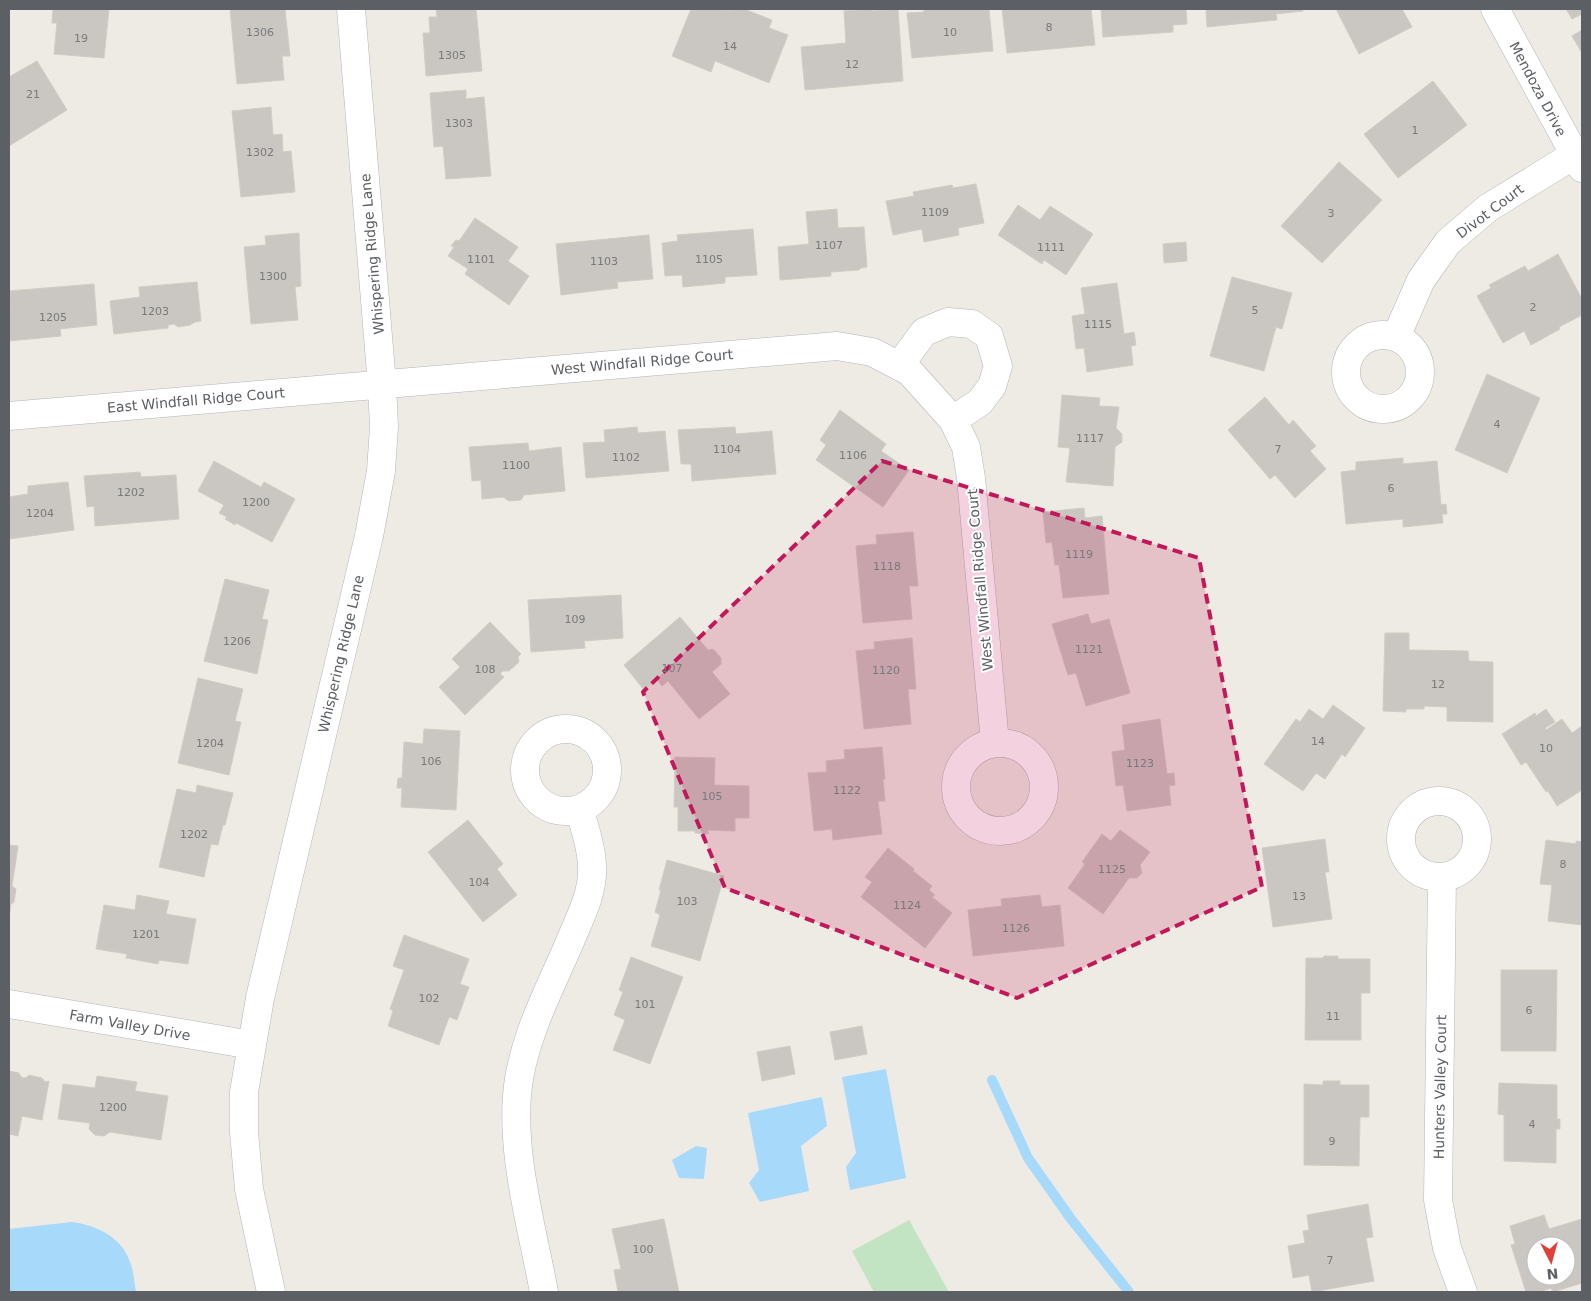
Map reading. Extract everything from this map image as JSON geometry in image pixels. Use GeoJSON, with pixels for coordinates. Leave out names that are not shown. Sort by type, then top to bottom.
{"type":"FeatureCollection","features":[{"type":"Feature","properties":{"kind":"street","name":"Whispering Ridge Lane"},"geometry":{"type":"LineString","coordinates":[[271,1292],[249,1189],[244,1132],[244,1092],[260,998],[369,536],[381,471],[384,427],[351,9]]}},
{"type":"Feature","properties":{"kind":"street","name":"Mendoza Drive"},"geometry":{"type":"LineString","coordinates":[[1496,9],[1578,161]]}},
{"type":"Feature","properties":{"kind":"street","name":"Divot Court"},"geometry":{"type":"LineString","coordinates":[[1396,337],[1421,280],[1448,242],[1488,208],[1578,161]]}},
{"type":"Feature","properties":{"kind":"street"},"geometry":{"type":"LineString","coordinates":[[899,366],[924,332],[948,322],[972,324],[988,336],[998,366],[992,386],[980,402],[953,420]]}},
{"type":"Feature","properties":{"kind":"street","name":"West Windfall Ridge Court"},"geometry":{"type":"LineString","coordinates":[[382,385],[837,346],[872,352],[909,371],[953,420],[966,448],[971,478],[995,743]]}},
{"type":"Feature","properties":{"kind":"street","name":"East Windfall Ridge Court"},"geometry":{"type":"LineString","coordinates":[[9,416],[382,385]]}},
{"type":"Feature","properties":{"kind":"street"},"geometry":{"type":"LineString","coordinates":[[544,1292],[522,1179],[516,1122],[519,1080],[529,1036],[588,899],[592,866],[588,836],[580,809]]}},
{"type":"Feature","properties":{"kind":"street","name":"Hunters Valley Court"},"geometry":{"type":"LineString","coordinates":[[1442,877],[1438,1200],[1447,1248],[1463,1292]]}},
{"type":"Feature","properties":{"kind":"street","name":"Farm Valley Drive"},"geometry":{"type":"LineString","coordinates":[[9,1004],[252,1045]]}},
{"type":"Feature","properties":{"kind":"highlighted area"},"geometry":{"type":"Polygon","coordinates":[[[882,461],[1199,558],[1262,887],[1017,998],[725,888],[643,692],[882,461]]]}},
{"type":"Feature","properties":{"kind":"green space"},"geometry":{"type":"Polygon","coordinates":[[[909,1220],[949,1292],[874,1292],[852,1251],[909,1220]]]}},
{"type":"Feature","properties":{"kind":"water"},"geometry":{"type":"Polygon","coordinates":[[[886,1069],[906,1178],[850,1190],[846,1167],[856,1153],[842,1077],[886,1069]]]}},
{"type":"Feature","properties":{"kind":"water"},"geometry":{"type":"Polygon","coordinates":[[[822,1097],[827,1126],[801,1146],[809,1191],[760,1202],[749,1183],[759,1170],[748,1113],[822,1097]]]}},
{"type":"Feature","properties":{"kind":"water"},"geometry":{"type":"Polygon","coordinates":[[[696,1146],[707,1148],[704,1179],[679,1178],[672,1160],[696,1146]]]}},
{"type":"Feature","properties":{"kind":"water"},"geometry":{"type":"Polygon","coordinates":[[[72,1222],[99,1229],[121,1246],[131,1265],[136,1292],[9,1292],[9,1229],[72,1222]]]}},
{"type":"Feature","properties":{"kind":"building"},"geometry":{"type":"Polygon","coordinates":[[[53,9],[109,9],[104,58],[54,54],[57,23],[52,23],[53,9]]]}},
{"type":"Feature","properties":{"kind":"building"},"geometry":{"type":"Polygon","coordinates":[[[230,9],[285,9],[290,56],[282,56],[284,80],[237,84],[230,9]]]}},
{"type":"Feature","properties":{"kind":"building"},"geometry":{"type":"Polygon","coordinates":[[[436,9],[476,9],[482,71],[426,76],[423,33],[430,33],[429,17],[437,17],[436,9]]]}},
{"type":"Feature","properties":{"kind":"building"},"geometry":{"type":"Polygon","coordinates":[[[691,9],[724,9],[729,11],[730,9],[744,9],[772,20],[769,28],[788,35],[769,83],[715,61],[711,72],[672,56],[691,9]]]}},
{"type":"Feature","properties":{"kind":"building"},"geometry":{"type":"Polygon","coordinates":[[[872,9],[872,11],[898,9],[903,81],[805,90],[801,47],[846,43],[844,11],[872,9]]]}},
{"type":"Feature","properties":{"kind":"building"},"geometry":{"type":"Polygon","coordinates":[[[924,9],[989,9],[993,51],[912,58],[907,13],[924,12],[924,9]]]}},
{"type":"Feature","properties":{"kind":"building"},"geometry":{"type":"Polygon","coordinates":[[[1002,9],[1091,9],[1095,45],[1007,53],[1002,9]]]}},
{"type":"Feature","properties":{"kind":"building"},"geometry":{"type":"Polygon","coordinates":[[[1101,9],[1186,9],[1187,24],[1173,25],[1173,32],[1103,37],[1101,9]]]}},
{"type":"Feature","properties":{"kind":"building"},"geometry":{"type":"Polygon","coordinates":[[[1206,9],[1303,9],[1303,11],[1276,14],[1277,20],[1207,27],[1206,9]]]}},
{"type":"Feature","properties":{"kind":"building"},"geometry":{"type":"Polygon","coordinates":[[[1336,9],[1402,9],[1412,27],[1359,54],[1336,9]]]}},
{"type":"Feature","properties":{"kind":"building"},"geometry":{"type":"Polygon","coordinates":[[[1566,9],[1582,9],[1582,14],[1572,19],[1566,9]]]}},
{"type":"Feature","properties":{"kind":"building"},"geometry":{"type":"Polygon","coordinates":[[[1582,30],[1582,53],[1572,36],[1582,30]]]}},
{"type":"Feature","properties":{"kind":"building"},"geometry":{"type":"Polygon","coordinates":[[[37,61],[67,110],[9,146],[9,77],[37,61]]]}},
{"type":"Feature","properties":{"kind":"building"},"geometry":{"type":"Polygon","coordinates":[[[1433,81],[1467,125],[1398,178],[1364,134],[1433,81]]]}},
{"type":"Feature","properties":{"kind":"building"},"geometry":{"type":"Polygon","coordinates":[[[466,90],[466,99],[484,97],[491,176],[446,179],[443,146],[434,147],[430,93],[466,90]]]}},
{"type":"Feature","properties":{"kind":"building"},"geometry":{"type":"Polygon","coordinates":[[[271,107],[273,135],[282,134],[283,152],[291,151],[295,192],[241,197],[232,111],[271,107]]]}},
{"type":"Feature","properties":{"kind":"building"},"geometry":{"type":"Polygon","coordinates":[[[1339,162],[1382,200],[1322,263],[1281,226],[1339,162]]]}},
{"type":"Feature","properties":{"kind":"building"},"geometry":{"type":"Polygon","coordinates":[[[976,184],[984,223],[958,228],[959,235],[924,242],[922,229],[893,235],[886,201],[914,196],[913,192],[952,185],[953,188],[976,184]]]}},
{"type":"Feature","properties":{"kind":"building"},"geometry":{"type":"Polygon","coordinates":[[[1018,205],[1040,220],[1050,206],[1093,234],[1066,275],[1044,260],[1042,264],[998,235],[1018,205]]]}},
{"type":"Feature","properties":{"kind":"building"},"geometry":{"type":"Polygon","coordinates":[[[837,209],[838,228],[864,227],[867,267],[859,270],[831,272],[831,276],[780,280],[778,247],[809,244],[806,212],[837,209]]]}},
{"type":"Feature","properties":{"kind":"building"},"geometry":{"type":"Polygon","coordinates":[[[475,218],[518,247],[508,261],[529,276],[509,305],[465,274],[468,269],[448,256],[454,247],[451,246],[456,240],[459,241],[475,218]]]}},
{"type":"Feature","properties":{"kind":"building"},"geometry":{"type":"Polygon","coordinates":[[[753,229],[757,275],[725,277],[725,283],[683,287],[682,275],[665,276],[662,243],[678,241],[677,235],[753,229]]]}},
{"type":"Feature","properties":{"kind":"building"},"geometry":{"type":"Polygon","coordinates":[[[299,233],[301,286],[295,287],[298,320],[251,324],[244,247],[266,245],[265,236],[299,233]]]}},
{"type":"Feature","properties":{"kind":"building"},"geometry":{"type":"Polygon","coordinates":[[[649,235],[653,279],[617,282],[618,288],[561,295],[556,244],[649,235]]]}},
{"type":"Feature","properties":{"kind":"building"},"geometry":{"type":"Polygon","coordinates":[[[1186,242],[1187,261],[1164,263],[1163,244],[1186,242]]]}},
{"type":"Feature","properties":{"kind":"building"},"geometry":{"type":"Polygon","coordinates":[[[1558,254],[1582,299],[1582,315],[1531,345],[1524,331],[1503,343],[1477,296],[1491,288],[1489,285],[1525,266],[1528,271],[1558,254]]]}},
{"type":"Feature","properties":{"kind":"building"},"geometry":{"type":"Polygon","coordinates":[[[1232,277],[1292,293],[1282,329],[1276,327],[1264,371],[1210,356],[1232,277]]]}},
{"type":"Feature","properties":{"kind":"building"},"geometry":{"type":"Polygon","coordinates":[[[197,282],[201,321],[178,327],[174,324],[168,325],[168,328],[114,334],[110,301],[140,297],[139,287],[197,282]]]}},
{"type":"Feature","properties":{"kind":"building"},"geometry":{"type":"Polygon","coordinates":[[[1117,283],[1124,334],[1134,332],[1136,345],[1131,346],[1133,365],[1087,372],[1084,348],[1076,349],[1072,316],[1085,314],[1081,288],[1117,283]]]}},
{"type":"Feature","properties":{"kind":"building"},"geometry":{"type":"Polygon","coordinates":[[[94,284],[97,325],[60,329],[61,336],[9,341],[9,291],[94,284]]]}},
{"type":"Feature","properties":{"kind":"building"},"geometry":{"type":"Polygon","coordinates":[[[1487,374],[1540,398],[1507,473],[1455,450],[1487,374]]]}},
{"type":"Feature","properties":{"kind":"building"},"geometry":{"type":"Polygon","coordinates":[[[1062,395],[1100,398],[1099,406],[1119,407],[1116,428],[1122,434],[1122,442],[1115,447],[1113,486],[1066,482],[1070,448],[1058,447],[1062,395]]]}},
{"type":"Feature","properties":{"kind":"building"},"geometry":{"type":"Polygon","coordinates":[[[1265,397],[1289,425],[1293,420],[1316,446],[1310,451],[1326,469],[1295,498],[1275,475],[1270,479],[1228,430],[1265,397]]]}},
{"type":"Feature","properties":{"kind":"building"},"geometry":{"type":"Polygon","coordinates":[[[840,410],[886,444],[881,451],[909,470],[883,507],[816,460],[826,445],[820,440],[840,410]]]}},
{"type":"Feature","properties":{"kind":"building"},"geometry":{"type":"Polygon","coordinates":[[[637,427],[638,433],[665,431],[669,471],[586,478],[583,443],[605,442],[604,430],[637,427]]]}},
{"type":"Feature","properties":{"kind":"building"},"geometry":{"type":"Polygon","coordinates":[[[735,427],[736,434],[772,431],[776,474],[692,481],[691,464],[681,464],[678,430],[735,427]]]}},
{"type":"Feature","properties":{"kind":"building"},"geometry":{"type":"Polygon","coordinates":[[[528,443],[529,451],[561,447],[565,491],[524,495],[521,500],[509,501],[503,497],[482,499],[481,480],[472,481],[469,447],[528,443]]]}},
{"type":"Feature","properties":{"kind":"building"},"geometry":{"type":"Polygon","coordinates":[[[1403,458],[1403,464],[1437,461],[1441,505],[1446,504],[1447,514],[1442,514],[1443,523],[1403,527],[1403,519],[1346,524],[1341,472],[1356,470],[1356,462],[1403,458]]]}},
{"type":"Feature","properties":{"kind":"building"},"geometry":{"type":"Polygon","coordinates":[[[214,461],[261,487],[264,482],[295,499],[272,542],[225,519],[227,517],[219,513],[224,505],[198,491],[214,461]]]}},
{"type":"Feature","properties":{"kind":"building"},"geometry":{"type":"Polygon","coordinates":[[[140,472],[141,477],[176,475],[179,519],[95,526],[94,506],[87,507],[84,476],[140,472]]]}},
{"type":"Feature","properties":{"kind":"building"},"geometry":{"type":"Polygon","coordinates":[[[68,482],[74,530],[9,539],[9,497],[28,494],[28,486],[68,482]]]}},
{"type":"Feature","properties":{"kind":"building"},"geometry":{"type":"Polygon","coordinates":[[[1084,508],[1085,518],[1102,516],[1109,594],[1063,598],[1059,565],[1055,565],[1052,542],[1046,543],[1043,512],[1084,508]]]}},
{"type":"Feature","properties":{"kind":"building"},"geometry":{"type":"Polygon","coordinates":[[[913,532],[918,586],[909,586],[912,619],[863,623],[856,546],[877,544],[876,535],[913,532]]]}},
{"type":"Feature","properties":{"kind":"building"},"geometry":{"type":"Polygon","coordinates":[[[225,579],[269,590],[262,619],[268,620],[257,674],[204,661],[225,579]]]}},
{"type":"Feature","properties":{"kind":"building"},"geometry":{"type":"Polygon","coordinates":[[[621,595],[623,638],[584,641],[585,648],[531,652],[528,600],[621,595]]]}},
{"type":"Feature","properties":{"kind":"building"},"geometry":{"type":"Polygon","coordinates":[[[1088,614],[1091,624],[1109,619],[1130,693],[1086,706],[1076,673],[1068,675],[1052,624],[1088,614]]]}},
{"type":"Feature","properties":{"kind":"building"},"geometry":{"type":"Polygon","coordinates":[[[680,617],[708,650],[713,649],[721,658],[721,664],[712,672],[730,694],[699,719],[668,681],[662,686],[657,679],[644,690],[624,665],[680,617]]]}},
{"type":"Feature","properties":{"kind":"building"},"geometry":{"type":"Polygon","coordinates":[[[490,622],[521,654],[518,657],[519,662],[509,671],[503,671],[500,674],[504,677],[465,715],[439,687],[460,667],[452,659],[490,622]]]}},
{"type":"Feature","properties":{"kind":"building"},"geometry":{"type":"Polygon","coordinates":[[[1385,633],[1409,633],[1409,650],[1468,651],[1469,661],[1493,662],[1493,722],[1447,721],[1447,707],[1424,706],[1424,709],[1406,709],[1406,712],[1383,711],[1385,633]]]}},
{"type":"Feature","properties":{"kind":"building"},"geometry":{"type":"Polygon","coordinates":[[[912,638],[916,689],[908,689],[911,724],[864,729],[856,651],[875,649],[874,642],[912,638]]]}},
{"type":"Feature","properties":{"kind":"building"},"geometry":{"type":"Polygon","coordinates":[[[198,678],[243,689],[235,721],[241,722],[229,775],[178,763],[198,678]]]}},
{"type":"Feature","properties":{"kind":"building"},"geometry":{"type":"Polygon","coordinates":[[[1333,705],[1365,728],[1345,757],[1342,754],[1325,779],[1316,773],[1303,791],[1264,764],[1296,719],[1300,722],[1309,709],[1323,719],[1333,705]]]}},
{"type":"Feature","properties":{"kind":"building"},"geometry":{"type":"Polygon","coordinates":[[[1546,709],[1555,722],[1545,728],[1546,730],[1562,719],[1572,733],[1582,726],[1582,790],[1557,806],[1526,762],[1521,765],[1502,734],[1535,713],[1536,716],[1546,709]]]}},
{"type":"Feature","properties":{"kind":"building"},"geometry":{"type":"Polygon","coordinates":[[[1160,719],[1167,774],[1174,773],[1175,785],[1169,786],[1171,805],[1127,811],[1123,785],[1116,786],[1112,752],[1125,750],[1122,725],[1160,719]]]}},
{"type":"Feature","properties":{"kind":"building"},"geometry":{"type":"Polygon","coordinates":[[[424,729],[460,731],[456,810],[401,807],[402,788],[397,788],[398,778],[402,778],[404,742],[423,744],[424,729]]]}},
{"type":"Feature","properties":{"kind":"building"},"geometry":{"type":"Polygon","coordinates":[[[882,747],[885,801],[878,801],[882,834],[833,840],[832,829],[814,831],[808,773],[827,772],[826,761],[845,759],[844,750],[882,747]]]}},
{"type":"Feature","properties":{"kind":"building"},"geometry":{"type":"Polygon","coordinates":[[[675,757],[715,758],[714,785],[749,786],[749,818],[735,818],[735,831],[708,830],[708,834],[695,833],[695,831],[678,831],[678,807],[674,807],[675,757]]]}},
{"type":"Feature","properties":{"kind":"building"},"geometry":{"type":"Polygon","coordinates":[[[197,785],[233,793],[218,845],[211,844],[204,877],[159,867],[177,789],[196,793],[197,785]]]}},
{"type":"Feature","properties":{"kind":"building"},"geometry":{"type":"Polygon","coordinates":[[[468,820],[503,864],[497,869],[517,895],[483,922],[428,852],[468,820]]]}},
{"type":"Feature","properties":{"kind":"building"},"geometry":{"type":"Polygon","coordinates":[[[1120,830],[1150,852],[1140,865],[1142,873],[1137,878],[1129,878],[1103,914],[1068,888],[1085,864],[1082,862],[1102,834],[1111,841],[1120,830]]]}},
{"type":"Feature","properties":{"kind":"building"},"geometry":{"type":"Polygon","coordinates":[[[1325,839],[1329,872],[1325,872],[1332,919],[1273,927],[1262,848],[1325,839]]]}},
{"type":"Feature","properties":{"kind":"building"},"geometry":{"type":"Polygon","coordinates":[[[1546,840],[1576,844],[1576,841],[1582,842],[1582,925],[1548,921],[1552,885],[1540,884],[1546,840]]]}},
{"type":"Feature","properties":{"kind":"building"},"geometry":{"type":"Polygon","coordinates":[[[9,845],[18,846],[12,886],[16,889],[9,918],[9,845]]]}},
{"type":"Feature","properties":{"kind":"building"},"geometry":{"type":"Polygon","coordinates":[[[888,848],[932,886],[929,890],[935,895],[932,897],[952,913],[925,948],[861,897],[872,882],[865,877],[888,848]]]}},
{"type":"Feature","properties":{"kind":"building"},"geometry":{"type":"Polygon","coordinates":[[[667,860],[724,876],[700,961],[651,946],[660,915],[655,912],[667,860]]]}},
{"type":"Feature","properties":{"kind":"building"},"geometry":{"type":"Polygon","coordinates":[[[137,895],[169,901],[166,914],[196,919],[188,964],[159,960],[158,964],[126,958],[127,954],[96,949],[104,905],[135,910],[137,895]]]}},
{"type":"Feature","properties":{"kind":"building"},"geometry":{"type":"Polygon","coordinates":[[[1040,895],[1042,907],[1060,905],[1064,946],[973,956],[968,910],[1002,906],[1001,899],[1040,895]]]}},
{"type":"Feature","properties":{"kind":"building"},"geometry":{"type":"Polygon","coordinates":[[[404,935],[469,959],[460,984],[469,987],[457,1020],[449,1017],[439,1045],[388,1026],[393,1011],[390,1009],[404,970],[393,966],[404,935]]]}},
{"type":"Feature","properties":{"kind":"building"},"geometry":{"type":"Polygon","coordinates":[[[1324,956],[1338,956],[1338,959],[1370,959],[1370,993],[1361,993],[1361,1040],[1305,1040],[1306,958],[1323,958],[1324,956]]]}},
{"type":"Feature","properties":{"kind":"building"},"geometry":{"type":"Polygon","coordinates":[[[631,957],[683,977],[650,1064],[613,1050],[625,1020],[614,1015],[623,992],[619,990],[631,957]]]}},
{"type":"Feature","properties":{"kind":"building"},"geometry":{"type":"Polygon","coordinates":[[[1501,970],[1557,970],[1556,1051],[1501,1051],[1501,970]]]}},
{"type":"Feature","properties":{"kind":"building"},"geometry":{"type":"Polygon","coordinates":[[[862,1026],[867,1054],[835,1060],[830,1032],[862,1026]]]}},
{"type":"Feature","properties":{"kind":"building"},"geometry":{"type":"Polygon","coordinates":[[[790,1046],[795,1074],[762,1081],[757,1052],[790,1046]]]}},
{"type":"Feature","properties":{"kind":"building"},"geometry":{"type":"Polygon","coordinates":[[[9,1071],[19,1073],[21,1077],[26,1078],[29,1075],[42,1078],[45,1082],[49,1081],[42,1120],[22,1116],[18,1136],[9,1134],[9,1071]]]}},
{"type":"Feature","properties":{"kind":"building"},"geometry":{"type":"Polygon","coordinates":[[[97,1076],[137,1082],[135,1091],[168,1096],[161,1140],[110,1132],[104,1136],[95,1135],[89,1129],[90,1123],[58,1119],[63,1084],[95,1088],[97,1076]]]}},
{"type":"Feature","properties":{"kind":"building"},"geometry":{"type":"Polygon","coordinates":[[[1323,1081],[1340,1081],[1340,1085],[1369,1085],[1369,1117],[1360,1117],[1359,1166],[1304,1165],[1304,1084],[1323,1085],[1323,1081]]]}},
{"type":"Feature","properties":{"kind":"building"},"geometry":{"type":"Polygon","coordinates":[[[1499,1083],[1557,1085],[1557,1119],[1560,1119],[1560,1129],[1556,1129],[1556,1163],[1504,1161],[1504,1115],[1498,1114],[1499,1083]]]}},
{"type":"Feature","properties":{"kind":"building"},"geometry":{"type":"Polygon","coordinates":[[[1368,1204],[1373,1237],[1366,1238],[1374,1281],[1312,1292],[1309,1275],[1293,1278],[1288,1246],[1305,1243],[1303,1231],[1309,1230],[1307,1215],[1368,1204]]]}},
{"type":"Feature","properties":{"kind":"building"},"geometry":{"type":"Polygon","coordinates":[[[1544,1215],[1549,1229],[1582,1219],[1582,1283],[1576,1285],[1576,1236],[1526,1236],[1526,1286],[1572,1286],[1553,1292],[1551,1288],[1539,1292],[1526,1292],[1511,1245],[1515,1244],[1510,1226],[1544,1215]]]}},
{"type":"Feature","properties":{"kind":"building"},"geometry":{"type":"Polygon","coordinates":[[[664,1219],[679,1292],[618,1292],[614,1270],[621,1269],[612,1229],[664,1219]]]}},
{"type":"Feature","properties":{"kind":"waterway"},"geometry":{"type":"LineString","coordinates":[[992,1080],[1028,1158],[1071,1219],[1129,1292]]}}]}
